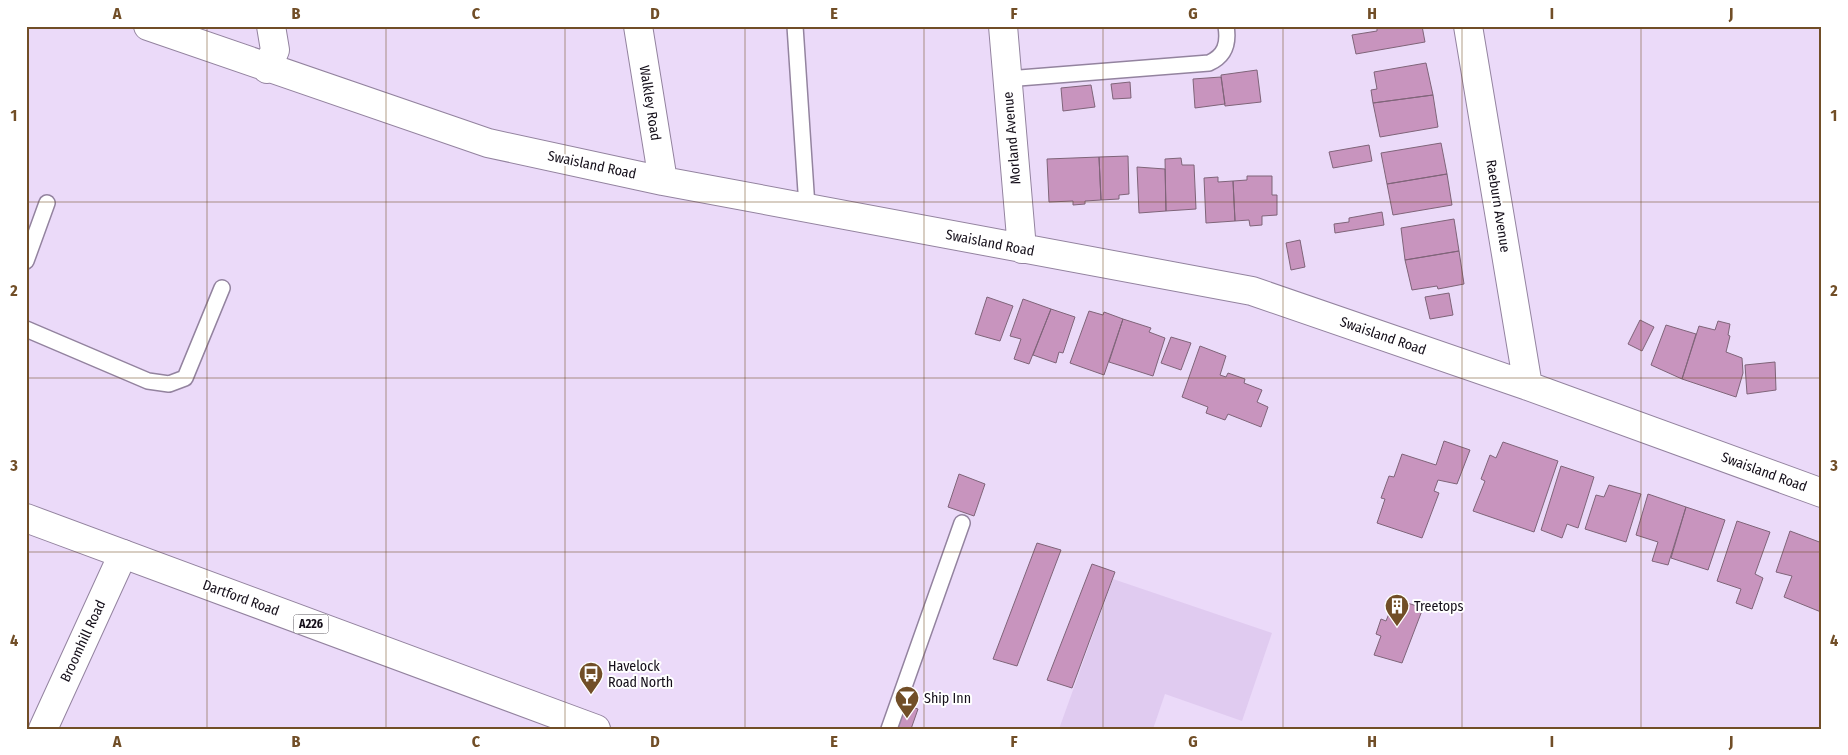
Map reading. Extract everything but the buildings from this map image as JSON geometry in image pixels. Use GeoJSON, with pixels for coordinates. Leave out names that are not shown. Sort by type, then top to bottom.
{"type":"FeatureCollection","features":[{"type":"Feature","properties":{"kind":"street","name":"Swaisland Road"},"geometry":{"type":"LineString","coordinates":[[148,26],[267,69],[488,143],[663,181],[1252,291],[1528,386],[1822,493]]}},
{"type":"Feature","properties":{"kind":"street"},"geometry":{"type":"LineString","coordinates":[[267,69],[275,50],[271,26]]}},
{"type":"Feature","properties":{"kind":"street","name":"Walkley Road"},"geometry":{"type":"LineString","coordinates":[[638,26],[663,181]]}},
{"type":"Feature","properties":{"kind":"street","name":"Morland Avenue"},"geometry":{"type":"LineString","coordinates":[[1003,26],[1022,249]]}},
{"type":"Feature","properties":{"kind":"street","name":"Raeburn Avenue"},"geometry":{"type":"LineString","coordinates":[[1468,26],[1528,386]]}},
{"type":"Feature","properties":{"kind":"street","name":"Dartford Road"},"geometry":{"type":"LineString","coordinates":[[26,518],[596,729]]}},
{"type":"Feature","properties":{"kind":"street","name":"Broomhill Road"},"geometry":{"type":"LineString","coordinates":[[43,729],[123,554]]}},
{"type":"Feature","properties":{"kind":"lane"},"geometry":{"type":"LineString","coordinates":[[794,26],[807,208]]}},
{"type":"Feature","properties":{"kind":"lane"},"geometry":{"type":"LineString","coordinates":[[1007,80],[1208,64],[1219,59],[1227,46],[1226,26]]}},
{"type":"Feature","properties":{"kind":"lane"},"geometry":{"type":"LineString","coordinates":[[26,261],[47,204]]}},
{"type":"Feature","properties":{"kind":"lane"},"geometry":{"type":"LineString","coordinates":[[26,329],[148,381],[169,384],[185,378],[222,288]]}},
{"type":"Feature","properties":{"kind":"lane"},"geometry":{"type":"LineString","coordinates":[[889,729],[962,523]]}},
{"type":"Feature","properties":{"kind":"shaded area"},"geometry":{"type":"Polygon","coordinates":[[[1113,579],[1272,633],[1242,721],[1165,694],[1153,729],[1059,729],[1113,579]]]}},
{"type":"Feature","properties":{"kind":"place","name":"Treetops"},"geometry":{"type":"Point","coordinates":[1397,627]}},
{"type":"Feature","properties":{"kind":"place","name":"Havelock Road North"},"geometry":{"type":"Point","coordinates":[591,695]}},
{"type":"Feature","properties":{"kind":"place","name":"Ship Inn"},"geometry":{"type":"Point","coordinates":[907,719]}}]}
